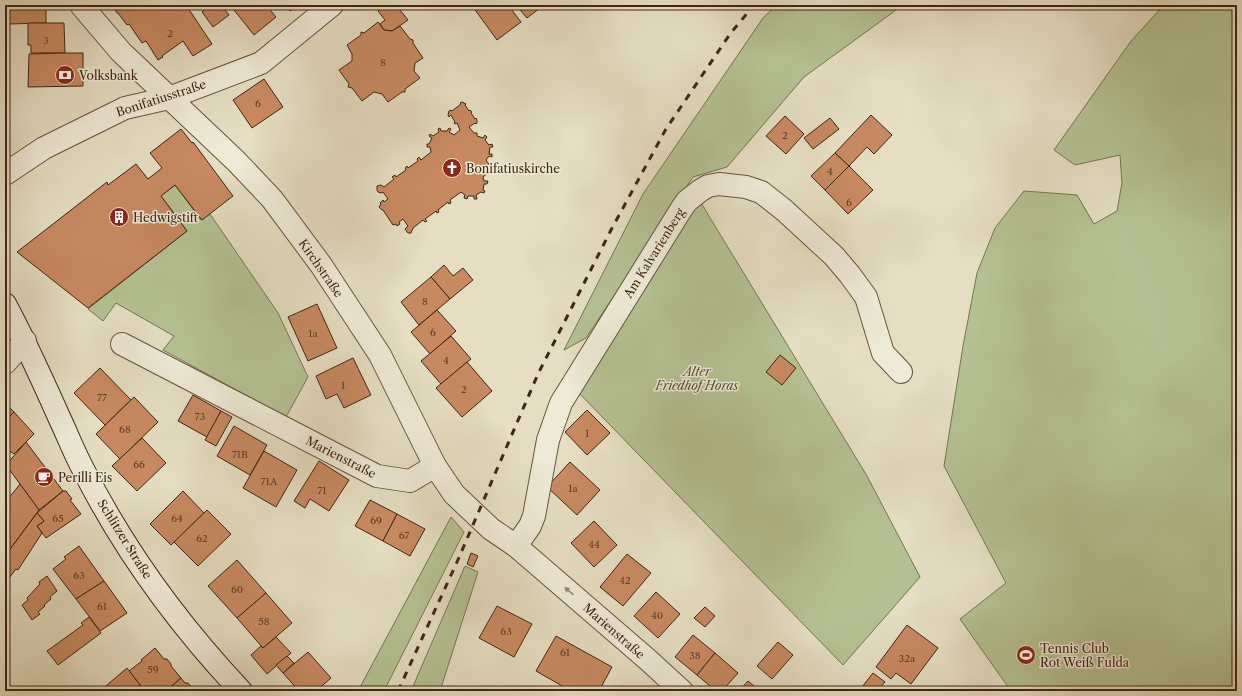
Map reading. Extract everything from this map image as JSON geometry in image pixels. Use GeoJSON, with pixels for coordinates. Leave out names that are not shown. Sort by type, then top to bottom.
{"type":"FeatureCollection","features":[{"type":"Feature","properties":{"kind":"street","name":"Kirchstraße"},"geometry":{"type":"LineString","coordinates":[[81,5],[120,52],[236,160],[272,199],[321,265],[380,355],[434,466]]}},
{"type":"Feature","properties":{"kind":"street","name":"Bonifatiusstraße"},"geometry":{"type":"LineString","coordinates":[[5,174],[44,148],[125,108],[170,98],[261,63],[332,5]]}},
{"type":"Feature","properties":{"kind":"street","name":"Am Kalvarienberg"},"geometry":{"type":"LineString","coordinates":[[516,546],[530,526],[534,516],[548,440],[556,414],[567,392],[682,208],[694,195],[708,186],[720,184],[731,185],[746,187],[761,192],[784,210],[834,256],[866,297],[883,353],[901,372]]}},
{"type":"Feature","properties":{"kind":"street","name":"Schlitzer Straße"},"geometry":{"type":"LineString","coordinates":[[5,304],[25,341],[82,468],[108,514],[135,558],[164,599],[197,641],[241,691]]}},
{"type":"Feature","properties":{"kind":"street"},"geometry":{"type":"LineString","coordinates":[[5,363],[25,341]]}},
{"type":"Feature","properties":{"kind":"street","name":"Marienstraße"},"geometry":{"type":"LineString","coordinates":[[122,344],[377,476],[410,481],[434,466],[454,494],[491,529],[516,546],[682,691]]}},
{"type":"Feature","properties":{"kind":"green space"},"geometry":{"type":"Polygon","coordinates":[[[777,5],[903,5],[804,77],[727,167],[693,177],[586,338],[564,350],[643,194],[763,18],[777,5]]]}},
{"type":"Feature","properties":{"kind":"green space"},"geometry":{"type":"Polygon","coordinates":[[[1164,5],[1237,5],[1237,691],[1011,691],[960,619],[1006,583],[944,466],[963,346],[977,273],[995,228],[1024,191],[1077,195],[1094,224],[1117,211],[1122,183],[1120,155],[1075,165],[1054,150],[1131,41],[1164,5]]]}},
{"type":"Feature","properties":{"kind":"green space"},"geometry":{"type":"Polygon","coordinates":[[[175,185],[201,220],[210,214],[278,313],[308,377],[286,417],[163,350],[174,336],[116,303],[103,321],[88,309],[187,231],[161,196],[175,185]]]}},
{"type":"Feature","properties":{"kind":"green space","name":"Alter Friedhof Horas"},"geometry":{"type":"Polygon","coordinates":[[[698,198],[867,476],[920,577],[843,665],[577,391],[698,198]]]}},
{"type":"Feature","properties":{"kind":"green space"},"geometry":{"type":"Polygon","coordinates":[[[451,517],[464,532],[384,691],[358,691],[451,517]]]}},
{"type":"Feature","properties":{"kind":"green space"},"geometry":{"type":"Polygon","coordinates":[[[465,566],[478,572],[440,691],[411,691],[465,566]]]}},
{"type":"Feature","properties":{"kind":"building"},"geometry":{"type":"Polygon","coordinates":[[[5,5],[8,5],[9,29],[5,29],[5,5]]]}},
{"type":"Feature","properties":{"kind":"building"},"geometry":{"type":"Polygon","coordinates":[[[8,5],[46,5],[46,23],[9,24],[8,5]]]}},
{"type":"Feature","properties":{"kind":"building"},"geometry":{"type":"Polygon","coordinates":[[[118,5],[186,5],[212,44],[193,56],[183,41],[158,60],[146,41],[142,43],[129,24],[127,25],[117,13],[114,8],[118,5]]]}},
{"type":"Feature","properties":{"kind":"building"},"geometry":{"type":"Polygon","coordinates":[[[211,5],[221,5],[229,15],[213,27],[202,12],[211,5]]]}},
{"type":"Feature","properties":{"kind":"building"},"geometry":{"type":"Polygon","coordinates":[[[230,5],[266,5],[276,17],[254,35],[230,5]]]}},
{"type":"Feature","properties":{"kind":"building"},"geometry":{"type":"Polygon","coordinates":[[[286,5],[299,5],[290,11],[286,5]]]}},
{"type":"Feature","properties":{"kind":"building"},"geometry":{"type":"Polygon","coordinates":[[[385,5],[396,5],[408,20],[392,31],[384,30],[380,24],[385,20],[378,11],[385,5]]]}},
{"type":"Feature","properties":{"kind":"building"},"geometry":{"type":"Polygon","coordinates":[[[475,5],[511,5],[513,8],[511,9],[521,22],[497,40],[473,7],[475,5]]]}},
{"type":"Feature","properties":{"kind":"building"},"geometry":{"type":"Polygon","coordinates":[[[516,5],[544,5],[527,18],[516,5]]]}},
{"type":"Feature","properties":{"kind":"building"},"geometry":{"type":"Polygon","coordinates":[[[378,22],[384,30],[392,31],[400,26],[410,39],[413,40],[413,43],[423,58],[415,63],[414,71],[420,78],[405,89],[405,92],[402,92],[388,102],[382,94],[374,92],[362,101],[352,88],[348,87],[349,84],[339,70],[352,61],[352,54],[347,45],[361,35],[361,32],[364,33],[378,22]]]}},
{"type":"Feature","properties":{"kind":"building"},"geometry":{"type":"Polygon","coordinates":[[[28,23],[64,23],[65,53],[31,53],[31,45],[28,45],[28,23]]]}},
{"type":"Feature","properties":{"kind":"building"},"geometry":{"type":"Polygon","coordinates":[[[83,53],[83,86],[28,87],[29,54],[83,53]]]}},
{"type":"Feature","properties":{"kind":"building"},"geometry":{"type":"Polygon","coordinates":[[[264,79],[283,107],[252,128],[233,100],[264,79]]]}},
{"type":"Feature","properties":{"kind":"building","name":"Bonifatiuskirche"},"geometry":{"type":"Polygon","coordinates":[[[462,102],[466,104],[465,105],[469,111],[470,110],[472,112],[471,113],[477,120],[476,124],[475,123],[469,127],[474,133],[477,133],[477,136],[483,138],[485,135],[487,137],[485,140],[489,145],[492,144],[493,147],[490,147],[489,154],[492,154],[492,157],[489,156],[486,160],[491,167],[493,166],[494,168],[491,173],[490,171],[483,177],[484,181],[488,181],[487,184],[484,184],[483,190],[485,191],[484,193],[481,192],[476,195],[477,199],[474,199],[474,196],[468,196],[467,199],[464,198],[465,195],[461,192],[450,200],[451,203],[449,204],[448,202],[438,210],[439,212],[437,213],[436,211],[425,219],[427,221],[425,222],[423,220],[413,228],[411,233],[408,233],[405,229],[408,226],[403,219],[397,226],[396,224],[393,225],[383,210],[379,207],[383,200],[384,202],[388,199],[383,192],[378,192],[377,186],[381,185],[384,187],[394,179],[392,177],[395,175],[396,177],[406,170],[405,168],[407,166],[408,168],[418,161],[417,159],[419,157],[421,160],[431,152],[430,147],[427,147],[427,144],[429,144],[432,138],[429,136],[430,134],[433,136],[439,132],[438,129],[440,128],[441,131],[447,131],[449,128],[451,129],[449,132],[454,135],[460,130],[457,123],[454,123],[455,122],[451,115],[449,117],[448,115],[449,111],[452,111],[462,102]]]}},
{"type":"Feature","properties":{"kind":"building"},"geometry":{"type":"Polygon","coordinates":[[[871,115],[892,135],[874,154],[867,147],[849,166],[835,153],[871,115]]]}},
{"type":"Feature","properties":{"kind":"building"},"geometry":{"type":"Polygon","coordinates":[[[785,116],[804,134],[786,154],[766,136],[785,116]]]}},
{"type":"Feature","properties":{"kind":"building"},"geometry":{"type":"Polygon","coordinates":[[[830,118],[839,129],[813,149],[804,138],[830,118]]]}},
{"type":"Feature","properties":{"kind":"building","name":"Hedwigstift"},"geometry":{"type":"Polygon","coordinates":[[[181,129],[192,143],[193,142],[233,196],[202,220],[175,185],[161,196],[187,231],[88,308],[17,252],[107,182],[108,185],[136,164],[148,179],[162,168],[150,153],[181,129]]]}},
{"type":"Feature","properties":{"kind":"building"},"geometry":{"type":"Polygon","coordinates":[[[835,153],[849,166],[825,190],[811,176],[835,153]]]}},
{"type":"Feature","properties":{"kind":"building"},"geometry":{"type":"Polygon","coordinates":[[[849,166],[873,190],[848,214],[825,190],[849,166]]]}},
{"type":"Feature","properties":{"kind":"building"},"geometry":{"type":"Polygon","coordinates":[[[444,265],[453,276],[463,268],[473,280],[450,299],[431,277],[444,265]]]}},
{"type":"Feature","properties":{"kind":"building"},"geometry":{"type":"Polygon","coordinates":[[[431,277],[450,299],[419,325],[401,302],[431,277]]]}},
{"type":"Feature","properties":{"kind":"building"},"geometry":{"type":"Polygon","coordinates":[[[317,304],[337,348],[308,361],[288,317],[317,304]]]}},
{"type":"Feature","properties":{"kind":"building"},"geometry":{"type":"Polygon","coordinates":[[[437,310],[456,331],[430,354],[411,332],[437,310]]]}},
{"type":"Feature","properties":{"kind":"building"},"geometry":{"type":"Polygon","coordinates":[[[451,336],[471,359],[441,384],[421,361],[451,336]]]}},
{"type":"Feature","properties":{"kind":"building"},"geometry":{"type":"Polygon","coordinates":[[[780,355],[796,368],[782,385],[766,372],[780,355]]]}},
{"type":"Feature","properties":{"kind":"building"},"geometry":{"type":"Polygon","coordinates":[[[353,358],[371,395],[344,408],[337,394],[326,399],[316,376],[353,358]]]}},
{"type":"Feature","properties":{"kind":"building"},"geometry":{"type":"Polygon","coordinates":[[[467,362],[492,391],[462,417],[436,388],[467,362]]]}},
{"type":"Feature","properties":{"kind":"building"},"geometry":{"type":"Polygon","coordinates":[[[100,368],[131,400],[105,425],[74,393],[100,368]]]}},
{"type":"Feature","properties":{"kind":"building"},"geometry":{"type":"Polygon","coordinates":[[[193,395],[221,411],[207,437],[178,421],[193,395]]]}},
{"type":"Feature","properties":{"kind":"building"},"geometry":{"type":"Polygon","coordinates":[[[134,397],[158,422],[120,459],[96,434],[134,397]]]}},
{"type":"Feature","properties":{"kind":"building"},"geometry":{"type":"Polygon","coordinates":[[[5,403],[14,412],[5,421],[5,403]]]}},
{"type":"Feature","properties":{"kind":"building"},"geometry":{"type":"Polygon","coordinates":[[[587,410],[610,433],[587,455],[565,432],[587,410]]]}},
{"type":"Feature","properties":{"kind":"building"},"geometry":{"type":"Polygon","coordinates":[[[221,411],[232,417],[216,446],[205,440],[221,411]]]}},
{"type":"Feature","properties":{"kind":"building"},"geometry":{"type":"Polygon","coordinates":[[[14,412],[34,434],[14,454],[7,449],[10,446],[6,443],[5,444],[5,421],[14,412]]]}},
{"type":"Feature","properties":{"kind":"building"},"geometry":{"type":"Polygon","coordinates":[[[234,426],[267,445],[250,475],[217,456],[234,426]]]}},
{"type":"Feature","properties":{"kind":"building"},"geometry":{"type":"Polygon","coordinates":[[[142,438],[166,463],[137,491],[112,466],[142,438]]]}},
{"type":"Feature","properties":{"kind":"building"},"geometry":{"type":"Polygon","coordinates":[[[26,442],[63,491],[39,510],[6,465],[26,442]]]}},
{"type":"Feature","properties":{"kind":"building"},"geometry":{"type":"Polygon","coordinates":[[[264,451],[297,470],[276,507],[243,488],[264,451]]]}},
{"type":"Feature","properties":{"kind":"building"},"geometry":{"type":"Polygon","coordinates":[[[319,461],[349,480],[329,511],[310,499],[305,508],[294,501],[319,461]]]}},
{"type":"Feature","properties":{"kind":"building"},"geometry":{"type":"Polygon","coordinates":[[[570,462],[600,490],[577,515],[547,487],[570,462]]]}},
{"type":"Feature","properties":{"kind":"building"},"geometry":{"type":"Polygon","coordinates":[[[20,484],[39,510],[5,556],[5,503],[20,484]]]}},
{"type":"Feature","properties":{"kind":"building"},"geometry":{"type":"Polygon","coordinates":[[[63,491],[66,491],[72,499],[70,500],[81,514],[46,538],[37,526],[44,521],[37,513],[63,491]]]}},
{"type":"Feature","properties":{"kind":"building"},"geometry":{"type":"Polygon","coordinates":[[[183,491],[204,513],[171,545],[150,524],[183,491]]]}},
{"type":"Feature","properties":{"kind":"building"},"geometry":{"type":"Polygon","coordinates":[[[370,500],[397,514],[383,541],[355,526],[370,500]]]}},
{"type":"Feature","properties":{"kind":"building"},"geometry":{"type":"Polygon","coordinates":[[[207,510],[231,534],[198,566],[174,542],[207,510]]]}},
{"type":"Feature","properties":{"kind":"building"},"geometry":{"type":"Polygon","coordinates":[[[37,513],[44,521],[37,526],[42,533],[18,570],[16,569],[9,578],[5,576],[5,556],[37,513]]]}},
{"type":"Feature","properties":{"kind":"building"},"geometry":{"type":"Polygon","coordinates":[[[397,514],[425,529],[410,556],[383,541],[397,514]]]}},
{"type":"Feature","properties":{"kind":"building"},"geometry":{"type":"Polygon","coordinates":[[[594,521],[617,545],[594,567],[571,543],[594,521]]]}},
{"type":"Feature","properties":{"kind":"building"},"geometry":{"type":"Polygon","coordinates":[[[79,546],[104,581],[76,599],[53,569],[66,559],[64,557],[79,546]]]}},
{"type":"Feature","properties":{"kind":"building"},"geometry":{"type":"Polygon","coordinates":[[[471,553],[478,556],[473,567],[467,564],[471,553]]]}},
{"type":"Feature","properties":{"kind":"building"},"geometry":{"type":"Polygon","coordinates":[[[627,554],[651,573],[623,606],[600,587],[627,554]]]}},
{"type":"Feature","properties":{"kind":"building"},"geometry":{"type":"Polygon","coordinates":[[[237,560],[266,593],[237,618],[208,586],[237,560]]]}},
{"type":"Feature","properties":{"kind":"building"},"geometry":{"type":"Polygon","coordinates":[[[47,576],[57,591],[38,612],[40,614],[32,620],[22,605],[28,600],[27,598],[40,584],[39,582],[47,576]]]}},
{"type":"Feature","properties":{"kind":"building"},"geometry":{"type":"Polygon","coordinates":[[[104,581],[127,613],[100,631],[76,599],[104,581]]]}},
{"type":"Feature","properties":{"kind":"building"},"geometry":{"type":"Polygon","coordinates":[[[656,592],[680,614],[658,638],[634,616],[656,592]]]}},
{"type":"Feature","properties":{"kind":"building"},"geometry":{"type":"Polygon","coordinates":[[[266,593],[292,623],[263,648],[237,618],[266,593]]]}},
{"type":"Feature","properties":{"kind":"building"},"geometry":{"type":"Polygon","coordinates":[[[497,606],[532,624],[514,657],[479,638],[497,606]]]}},
{"type":"Feature","properties":{"kind":"building"},"geometry":{"type":"Polygon","coordinates":[[[705,607],[715,616],[705,627],[694,618],[705,607]]]}},
{"type":"Feature","properties":{"kind":"building"},"geometry":{"type":"Polygon","coordinates":[[[89,617],[101,633],[58,665],[47,651],[83,625],[81,623],[89,617]]]}},
{"type":"Feature","properties":{"kind":"building"},"geometry":{"type":"Polygon","coordinates":[[[907,625],[938,648],[911,684],[896,673],[891,679],[876,667],[907,625]]]}},
{"type":"Feature","properties":{"kind":"building"},"geometry":{"type":"Polygon","coordinates":[[[693,635],[715,653],[697,675],[675,657],[693,635]]]}},
{"type":"Feature","properties":{"kind":"building"},"geometry":{"type":"Polygon","coordinates":[[[556,636],[612,667],[599,691],[571,691],[536,671],[556,636]]]}},
{"type":"Feature","properties":{"kind":"building"},"geometry":{"type":"Polygon","coordinates":[[[276,637],[291,653],[267,674],[251,655],[261,646],[263,648],[276,637]]]}},
{"type":"Feature","properties":{"kind":"building"},"geometry":{"type":"Polygon","coordinates":[[[778,642],[793,655],[772,679],[757,666],[778,642]]]}},
{"type":"Feature","properties":{"kind":"building"},"geometry":{"type":"Polygon","coordinates":[[[155,648],[164,659],[167,659],[181,678],[166,691],[145,691],[129,671],[155,648]]]}},
{"type":"Feature","properties":{"kind":"building"},"geometry":{"type":"Polygon","coordinates":[[[308,652],[331,678],[316,691],[299,691],[283,673],[308,652]]]}},
{"type":"Feature","properties":{"kind":"building"},"geometry":{"type":"Polygon","coordinates":[[[715,653],[738,673],[722,691],[716,691],[697,675],[715,653]]]}},
{"type":"Feature","properties":{"kind":"building"},"geometry":{"type":"Polygon","coordinates":[[[287,656],[294,663],[283,673],[276,665],[287,656]]]}},
{"type":"Feature","properties":{"kind":"building"},"geometry":{"type":"Polygon","coordinates":[[[127,668],[140,685],[133,691],[100,691],[127,668]]]}},
{"type":"Feature","properties":{"kind":"building"},"geometry":{"type":"Polygon","coordinates":[[[873,673],[885,682],[877,691],[867,691],[862,687],[873,673]]]}},
{"type":"Feature","properties":{"kind":"building"},"geometry":{"type":"Polygon","coordinates":[[[181,678],[185,683],[188,683],[193,691],[166,691],[181,678]]]}},
{"type":"Feature","properties":{"kind":"building"},"geometry":{"type":"Polygon","coordinates":[[[748,681],[760,691],[739,691],[748,681]]]}},
{"type":"Feature","properties":{"kind":"railway"},"geometry":{"type":"LineString","coordinates":[[398,691],[457,562],[538,374],[611,230],[666,129],[730,34],[754,5]]}},
{"type":"Feature","properties":{"kind":"place","name":"Volksbank"},"geometry":{"type":"Point","coordinates":[65,75]}},
{"type":"Feature","properties":{"kind":"place","name":"Bonifatiuskirche"},"geometry":{"type":"Point","coordinates":[452,168]}},
{"type":"Feature","properties":{"kind":"place","name":"Hedwigstift"},"geometry":{"type":"Point","coordinates":[119,217]}},
{"type":"Feature","properties":{"kind":"place","name":"Perilli Eis"},"geometry":{"type":"Point","coordinates":[44,477]}},
{"type":"Feature","properties":{"kind":"place","name":"Tennis Club Rot Weiß Fulda"},"geometry":{"type":"Point","coordinates":[1026,655]}}]}
